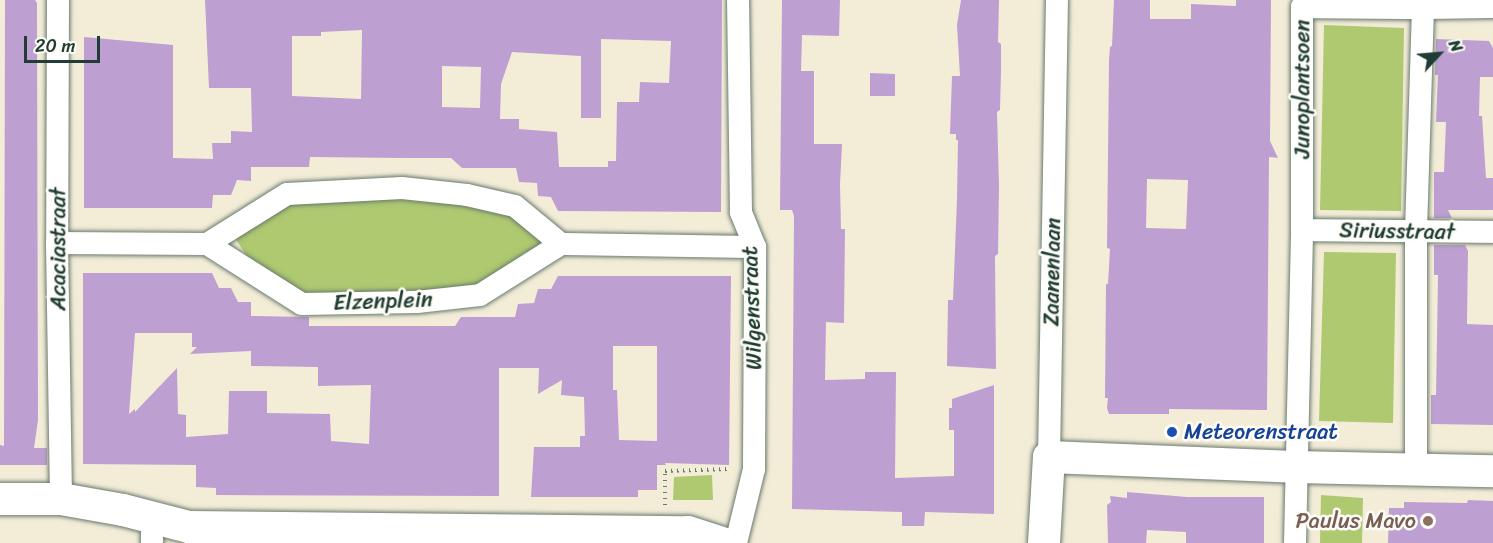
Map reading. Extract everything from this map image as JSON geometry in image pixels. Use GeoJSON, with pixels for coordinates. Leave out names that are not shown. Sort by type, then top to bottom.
{"type":"FeatureCollection","features":[{"type":"Feature","properties":{"kind":"street","name":"Acaciastraat"},"geometry":{"type":"LineString","coordinates":[[58,0],[57,243],[61,499]]}},
{"type":"Feature","properties":{"kind":"street","name":"Wilgenstraat"},"geometry":{"type":"LineString","coordinates":[[736,543],[754,469],[755,247],[741,212],[738,0]]}},
{"type":"Feature","properties":{"kind":"street","name":"Zaanenlaan"},"geometry":{"type":"LineString","coordinates":[[1044,543],[1048,457],[1057,0]]}},
{"type":"Feature","properties":{"kind":"street","name":"Junoplantsoen"},"geometry":{"type":"LineString","coordinates":[[1295,543],[1302,230],[1302,7],[1423,8]]}},
{"type":"Feature","properties":{"kind":"street"},"geometry":{"type":"LineString","coordinates":[[1416,468],[1416,232],[1423,8],[1493,7]]}},
{"type":"Feature","properties":{"kind":"street"},"geometry":{"type":"LineString","coordinates":[[57,243],[207,244],[287,194],[402,188],[467,195],[515,206],[561,244],[755,247]]}},
{"type":"Feature","properties":{"kind":"street","name":"Siriusstraat"},"geometry":{"type":"LineString","coordinates":[[1302,230],[1493,232]]}},
{"type":"Feature","properties":{"kind":"street","name":"Elzenplein"},"geometry":{"type":"LineString","coordinates":[[207,244],[302,304],[417,302],[480,295],[561,244]]}},
{"type":"Feature","properties":{"kind":"street"},"geometry":{"type":"LineString","coordinates":[[1048,457],[1296,467],[1493,471]]}},
{"type":"Feature","properties":{"kind":"street"},"geometry":{"type":"LineString","coordinates":[[0,499],[61,499],[143,524],[189,527],[688,532],[721,543]]}},
{"type":"Feature","properties":{"kind":"path"},"geometry":{"type":"LineString","coordinates":[[665,532],[665,471],[754,469]]}},
{"type":"Feature","properties":{"kind":"green space"},"geometry":{"type":"Polygon","coordinates":[[[1324,25],[1404,28],[1401,211],[1320,210],[1324,25]]]}},
{"type":"Feature","properties":{"kind":"green space"},"geometry":{"type":"Polygon","coordinates":[[[448,197],[512,210],[561,244],[476,288],[304,294],[254,267],[235,238],[298,199],[448,197]]]}},
{"type":"Feature","properties":{"kind":"green space"},"geometry":{"type":"Polygon","coordinates":[[[1324,252],[1396,253],[1393,423],[1319,421],[1324,252]]]}},
{"type":"Feature","properties":{"kind":"green space"},"geometry":{"type":"Polygon","coordinates":[[[712,475],[713,500],[673,500],[674,477],[712,475]]]}},
{"type":"Feature","properties":{"kind":"green space"},"geometry":{"type":"Polygon","coordinates":[[[1321,495],[1363,498],[1362,543],[1320,543],[1321,495]]]}},
{"type":"Feature","properties":{"kind":"building"},"geometry":{"type":"Polygon","coordinates":[[[5,0],[35,0],[37,3],[38,420],[34,448],[47,448],[47,465],[0,465],[0,445],[4,446],[5,0]]]}},
{"type":"Feature","properties":{"kind":"building"},"geometry":{"type":"Polygon","coordinates":[[[205,0],[722,0],[721,212],[558,211],[551,197],[538,196],[537,183],[519,182],[516,168],[462,168],[451,158],[310,157],[309,167],[251,167],[251,181],[237,180],[231,195],[213,195],[212,208],[84,208],[84,37],[173,45],[173,158],[213,159],[212,143],[231,143],[231,131],[252,132],[251,88],[209,88],[205,0]],[[362,30],[321,32],[321,36],[292,36],[292,96],[361,99],[362,30]],[[601,39],[601,118],[581,118],[581,56],[512,52],[501,84],[500,119],[519,119],[519,129],[557,132],[559,167],[608,167],[608,161],[616,161],[617,102],[639,102],[640,82],[669,83],[671,41],[601,39]],[[442,66],[442,107],[480,108],[481,67],[442,66]]]}},
{"type":"Feature","properties":{"kind":"building"},"geometry":{"type":"Polygon","coordinates":[[[782,0],[840,0],[839,36],[802,35],[801,71],[814,71],[814,144],[842,144],[840,184],[841,229],[845,229],[844,323],[826,322],[825,380],[865,379],[865,372],[896,372],[895,478],[954,476],[954,430],[949,430],[949,408],[952,408],[952,399],[994,385],[994,514],[925,512],[924,526],[902,526],[902,512],[792,509],[794,216],[792,210],[780,210],[782,0]]]}},
{"type":"Feature","properties":{"kind":"building"},"geometry":{"type":"Polygon","coordinates":[[[961,0],[999,0],[998,42],[1001,44],[1001,71],[1000,110],[997,112],[999,186],[998,254],[995,256],[996,369],[947,366],[948,300],[953,300],[957,199],[958,140],[956,140],[956,134],[950,134],[952,76],[960,76],[957,25],[961,0]]]}},
{"type":"Feature","properties":{"kind":"building"},"geometry":{"type":"Polygon","coordinates":[[[1114,0],[1150,0],[1150,19],[1191,19],[1191,4],[1236,6],[1236,0],[1271,0],[1270,141],[1278,158],[1269,157],[1267,410],[1169,409],[1169,414],[1109,414],[1108,398],[1105,398],[1106,284],[1108,284],[1110,249],[1107,248],[1109,60],[1112,46],[1114,0]],[[1147,179],[1146,228],[1186,229],[1188,180],[1147,179]]]}},
{"type":"Feature","properties":{"kind":"building"},"geometry":{"type":"Polygon","coordinates":[[[1436,39],[1489,41],[1493,48],[1493,77],[1480,77],[1479,116],[1482,116],[1486,178],[1493,178],[1493,210],[1448,210],[1452,218],[1434,218],[1434,172],[1444,172],[1446,122],[1436,122],[1438,75],[1435,75],[1436,39]]]}},
{"type":"Feature","properties":{"kind":"building"},"geometry":{"type":"Polygon","coordinates":[[[870,73],[895,74],[895,96],[870,96],[870,73]]]}},
{"type":"Feature","properties":{"kind":"building"},"geometry":{"type":"Polygon","coordinates":[[[1434,245],[1465,245],[1468,251],[1467,324],[1493,325],[1493,425],[1431,424],[1431,395],[1436,395],[1437,338],[1438,275],[1434,275],[1434,245]]]}},
{"type":"Feature","properties":{"kind":"building"},"geometry":{"type":"Polygon","coordinates":[[[83,273],[212,273],[219,288],[231,288],[238,302],[251,302],[251,316],[309,317],[309,326],[455,326],[461,317],[515,317],[518,304],[534,303],[538,289],[551,289],[558,276],[731,276],[729,465],[665,463],[666,465],[657,465],[657,490],[638,490],[638,497],[531,497],[534,447],[580,447],[580,436],[585,436],[584,397],[561,395],[562,380],[538,394],[539,368],[499,368],[499,496],[216,495],[216,488],[196,487],[196,465],[83,464],[83,273]],[[135,333],[129,414],[135,409],[135,412],[177,368],[178,414],[186,415],[186,437],[228,434],[229,391],[267,391],[267,413],[330,414],[331,441],[369,444],[371,385],[318,386],[318,367],[251,366],[251,351],[190,354],[197,347],[192,347],[192,333],[135,333]],[[613,346],[613,390],[617,390],[619,440],[657,441],[657,346],[613,346]]]}},
{"type":"Feature","properties":{"kind":"building"},"geometry":{"type":"Polygon","coordinates":[[[1127,492],[1187,497],[1264,497],[1264,543],[1186,543],[1186,532],[1147,530],[1146,543],[1108,543],[1107,505],[1111,502],[1110,496],[1127,498],[1127,492]]]}},
{"type":"Feature","properties":{"kind":"building","name":"Paulus Mavo"},"geometry":{"type":"Polygon","coordinates":[[[1468,500],[1493,501],[1493,543],[1388,543],[1389,508],[1404,508],[1404,502],[1467,503],[1468,500]]]}},
{"type":"Feature","properties":{"kind":"place","name":"Meteorenstraat"},"geometry":{"type":"Point","coordinates":[1172,432]}},
{"type":"Feature","properties":{"kind":"place","name":"Paulus Mavo"},"geometry":{"type":"Point","coordinates":[1428,521]}}]}
